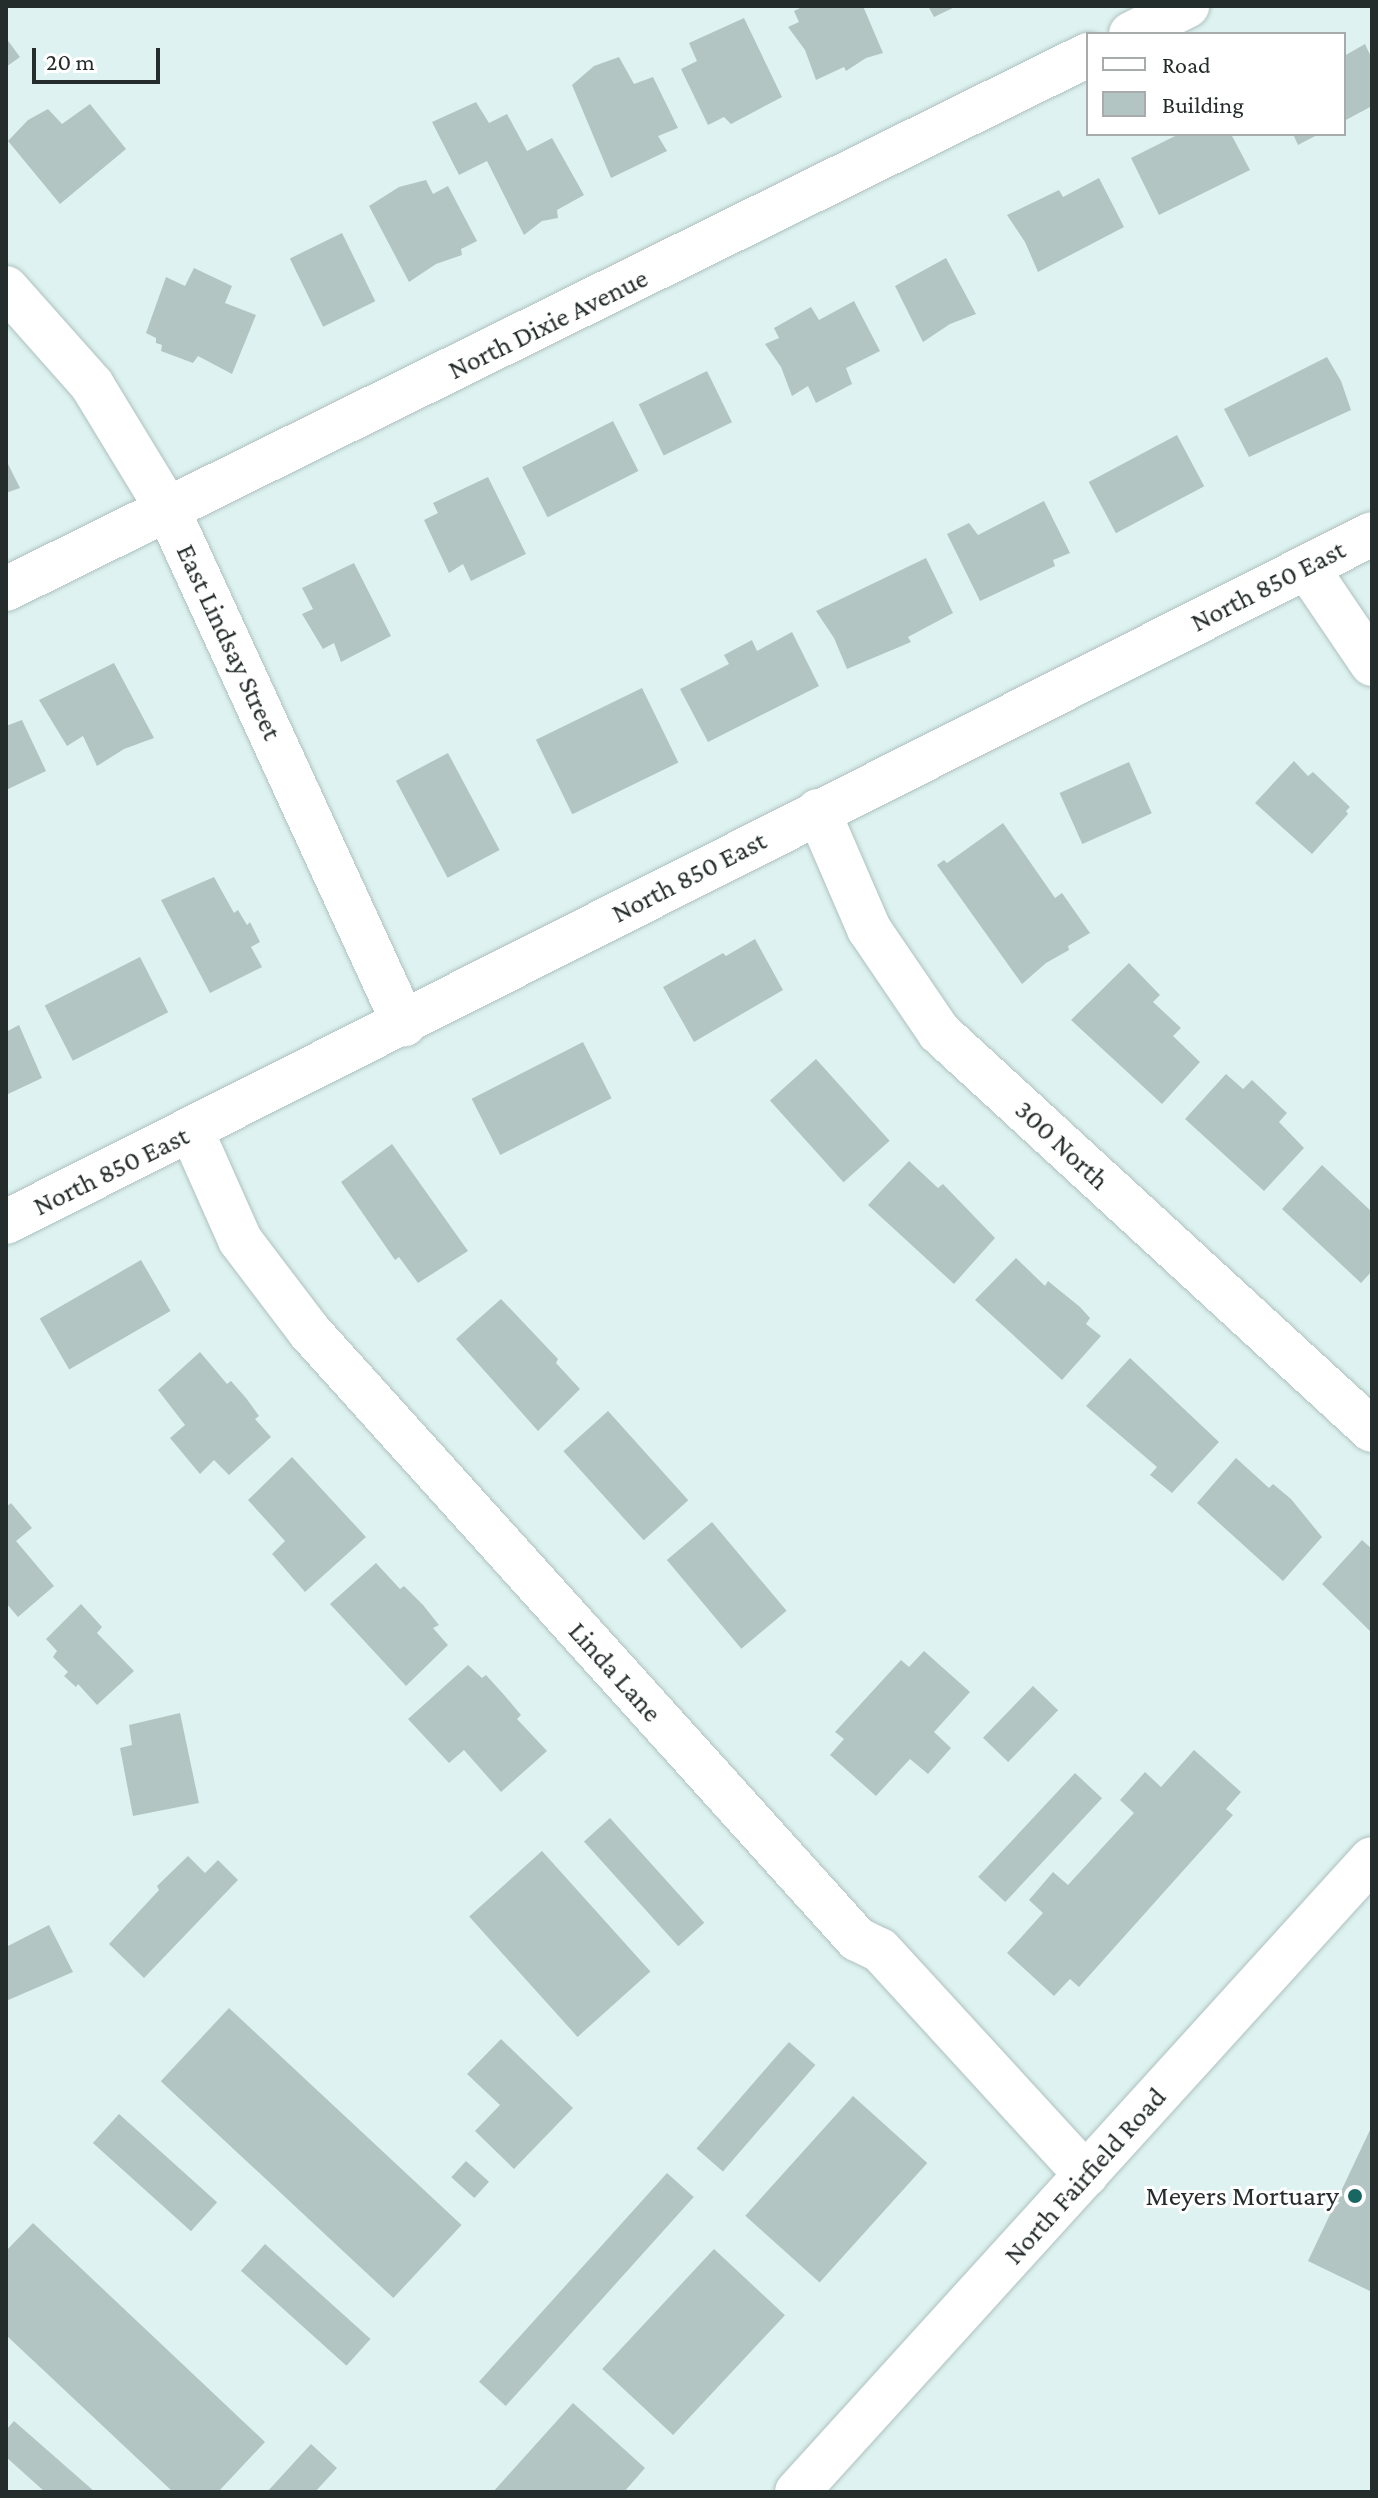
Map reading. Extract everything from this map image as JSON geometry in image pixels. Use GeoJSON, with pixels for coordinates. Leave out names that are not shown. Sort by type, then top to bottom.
{"type":"FeatureCollection","features":[{"type":"Feature","properties":{"kind":"street"},"geometry":{"type":"LineString","coordinates":[[1135,32],[1187,6]]}},
{"type":"Feature","properties":{"kind":"street","name":"North Dixie Avenue"},"geometry":{"type":"LineString","coordinates":[[6,589],[1086,56]]}},
{"type":"Feature","properties":{"kind":"street","name":"East Lindsay Street"},"geometry":{"type":"LineString","coordinates":[[6,288],[92,385],[168,510],[404,1024]]}},
{"type":"Feature","properties":{"kind":"street","name":"North 850 East"},"geometry":{"type":"LineString","coordinates":[[6,1222],[192,1132],[818,811],[1372,534]]}},
{"type":"Feature","properties":{"kind":"street"},"geometry":{"type":"LineString","coordinates":[[1307,568],[1372,664]]}},
{"type":"Feature","properties":{"kind":"street","name":"300 North"},"geometry":{"type":"LineString","coordinates":[[818,811],[869,929],[939,1032],[1372,1430]]}},
{"type":"Feature","properties":{"kind":"street","name":"Linda Lane"},"geometry":{"type":"LineString","coordinates":[[192,1132],[240,1240],[309,1331],[857,1939],[880,1950],[1086,2175]]}},
{"type":"Feature","properties":{"kind":"street","name":"North Fairfield Road"},"geometry":{"type":"LineString","coordinates":[[797,2492],[1372,1859]]}},
{"type":"Feature","properties":{"kind":"building"},"geometry":{"type":"Polygon","coordinates":[[[804,6],[863,6],[883,53],[866,58],[846,71],[844,67],[816,80],[805,50],[788,27],[799,22],[794,11],[804,6]]]}},
{"type":"Feature","properties":{"kind":"building"},"geometry":{"type":"Polygon","coordinates":[[[928,6],[957,6],[934,17],[928,6]]]}},
{"type":"Feature","properties":{"kind":"building"},"geometry":{"type":"Polygon","coordinates":[[[744,18],[782,97],[731,124],[724,117],[708,125],[681,69],[697,61],[689,43],[744,18]]]}},
{"type":"Feature","properties":{"kind":"building"},"geometry":{"type":"Polygon","coordinates":[[[6,38],[20,57],[6,67],[6,38]]]}},
{"type":"Feature","properties":{"kind":"building"},"geometry":{"type":"Polygon","coordinates":[[[1365,44],[1372,59],[1372,106],[1346,120],[1346,55],[1365,44]]]}},
{"type":"Feature","properties":{"kind":"building"},"geometry":{"type":"Polygon","coordinates":[[[619,57],[634,84],[653,77],[678,128],[658,136],[667,151],[611,178],[572,85],[594,66],[619,57]]]}},
{"type":"Feature","properties":{"kind":"building"},"geometry":{"type":"Polygon","coordinates":[[[476,102],[489,123],[507,114],[527,151],[552,138],[584,195],[557,210],[558,218],[542,221],[524,235],[487,161],[459,175],[432,122],[476,102]]]}},
{"type":"Feature","properties":{"kind":"building"},"geometry":{"type":"Polygon","coordinates":[[[90,104],[126,149],[60,204],[8,141],[28,120],[48,109],[62,124],[90,104]]]}},
{"type":"Feature","properties":{"kind":"building"},"geometry":{"type":"Polygon","coordinates":[[[1175,136],[1232,136],[1250,170],[1159,215],[1131,158],[1175,136]]]}},
{"type":"Feature","properties":{"kind":"building"},"geometry":{"type":"Polygon","coordinates":[[[1294,136],[1315,136],[1298,145],[1294,136]]]}},
{"type":"Feature","properties":{"kind":"building"},"geometry":{"type":"Polygon","coordinates":[[[1099,178],[1124,227],[1038,272],[1025,242],[1007,215],[1059,190],[1063,197],[1099,178]]]}},
{"type":"Feature","properties":{"kind":"building"},"geometry":{"type":"Polygon","coordinates":[[[426,180],[433,194],[448,186],[477,241],[461,249],[462,255],[436,264],[409,282],[369,206],[399,187],[426,180]]]}},
{"type":"Feature","properties":{"kind":"building"},"geometry":{"type":"Polygon","coordinates":[[[342,233],[375,301],[323,327],[290,258],[342,233]]]}},
{"type":"Feature","properties":{"kind":"building"},"geometry":{"type":"Polygon","coordinates":[[[946,258],[976,314],[950,324],[923,342],[895,286],[946,258]]]}},
{"type":"Feature","properties":{"kind":"building"},"geometry":{"type":"Polygon","coordinates":[[[194,268],[232,286],[225,303],[256,315],[232,374],[198,356],[193,363],[161,351],[162,345],[146,333],[166,277],[185,286],[194,268]]]}},
{"type":"Feature","properties":{"kind":"building"},"geometry":{"type":"Polygon","coordinates":[[[854,301],[880,351],[846,368],[852,384],[816,403],[808,386],[792,396],[781,367],[765,344],[779,338],[774,328],[811,307],[819,320],[854,301]]]}},
{"type":"Feature","properties":{"kind":"building"},"geometry":{"type":"Polygon","coordinates":[[[1327,357],[1341,381],[1351,410],[1249,457],[1224,409],[1327,357]]]}},
{"type":"Feature","properties":{"kind":"building"},"geometry":{"type":"Polygon","coordinates":[[[707,371],[732,422],[664,456],[639,404],[707,371]]]}},
{"type":"Feature","properties":{"kind":"building"},"geometry":{"type":"Polygon","coordinates":[[[613,421],[638,471],[548,517],[522,467],[613,421]]]}},
{"type":"Feature","properties":{"kind":"building"},"geometry":{"type":"Polygon","coordinates":[[[1177,435],[1204,486],[1116,533],[1089,482],[1177,435]]]}},
{"type":"Feature","properties":{"kind":"building"},"geometry":{"type":"Polygon","coordinates":[[[6,460],[20,488],[6,493],[6,460]]]}},
{"type":"Feature","properties":{"kind":"building"},"geometry":{"type":"Polygon","coordinates":[[[488,477],[526,554],[471,581],[463,564],[449,573],[424,520],[438,513],[433,503],[488,477]]]}},
{"type":"Feature","properties":{"kind":"building"},"geometry":{"type":"Polygon","coordinates":[[[1044,501],[1070,553],[1053,560],[1055,566],[980,601],[947,534],[969,523],[978,535],[1044,501]]]}},
{"type":"Feature","properties":{"kind":"building"},"geometry":{"type":"Polygon","coordinates":[[[926,558],[953,613],[908,637],[911,642],[847,669],[834,638],[816,611],[926,558]]]}},
{"type":"Feature","properties":{"kind":"building"},"geometry":{"type":"Polygon","coordinates":[[[354,563],[391,636],[341,662],[334,643],[323,649],[302,614],[313,609],[302,588],[354,563]]]}},
{"type":"Feature","properties":{"kind":"building"},"geometry":{"type":"Polygon","coordinates":[[[792,632],[819,686],[708,742],[680,689],[729,664],[724,655],[752,640],[757,651],[792,632]]]}},
{"type":"Feature","properties":{"kind":"building"},"geometry":{"type":"Polygon","coordinates":[[[114,663],[154,738],[124,749],[97,766],[83,736],[67,746],[39,700],[114,663]]]}},
{"type":"Feature","properties":{"kind":"building"},"geometry":{"type":"Polygon","coordinates":[[[642,688],[678,763],[572,814],[536,740],[642,688]]]}},
{"type":"Feature","properties":{"kind":"building"},"geometry":{"type":"Polygon","coordinates":[[[22,720],[46,771],[6,790],[6,726],[22,720]]]}},
{"type":"Feature","properties":{"kind":"building"},"geometry":{"type":"Polygon","coordinates":[[[448,753],[500,850],[448,878],[396,781],[448,753]]]}},
{"type":"Feature","properties":{"kind":"building"},"geometry":{"type":"Polygon","coordinates":[[[1294,761],[1308,776],[1313,772],[1350,807],[1346,811],[1348,814],[1312,854],[1255,803],[1294,761]]]}},
{"type":"Feature","properties":{"kind":"building"},"geometry":{"type":"Polygon","coordinates":[[[1129,762],[1152,813],[1082,844],[1060,793],[1129,762]]]}},
{"type":"Feature","properties":{"kind":"building"},"geometry":{"type":"Polygon","coordinates":[[[1003,823],[1055,898],[1062,893],[1090,933],[1068,946],[1069,950],[1046,963],[1022,984],[937,865],[944,860],[947,863],[1003,823]]]}},
{"type":"Feature","properties":{"kind":"building"},"geometry":{"type":"Polygon","coordinates":[[[214,877],[234,913],[238,910],[247,925],[250,922],[260,942],[251,947],[262,967],[210,993],[161,900],[214,877]]]}},
{"type":"Feature","properties":{"kind":"building"},"geometry":{"type":"Polygon","coordinates":[[[755,939],[783,990],[694,1042],[663,987],[755,939]]]}},
{"type":"Feature","properties":{"kind":"building"},"geometry":{"type":"Polygon","coordinates":[[[140,957],[168,1012],[73,1061],[45,1006],[140,957]]]}},
{"type":"Feature","properties":{"kind":"building"},"geometry":{"type":"Polygon","coordinates":[[[1129,963],[1160,995],[1153,1002],[1181,1028],[1173,1036],[1200,1062],[1162,1104],[1071,1020],[1129,963]]]}},
{"type":"Feature","properties":{"kind":"building"},"geometry":{"type":"Polygon","coordinates":[[[19,1025],[42,1078],[6,1095],[6,1032],[19,1025]]]}},
{"type":"Feature","properties":{"kind":"building"},"geometry":{"type":"Polygon","coordinates":[[[583,1042],[612,1098],[500,1155],[472,1099],[583,1042]]]}},
{"type":"Feature","properties":{"kind":"building"},"geometry":{"type":"Polygon","coordinates":[[[816,1059],[890,1141],[844,1182],[770,1100],[816,1059]]]}},
{"type":"Feature","properties":{"kind":"building"},"geometry":{"type":"Polygon","coordinates":[[[1226,1074],[1243,1089],[1252,1080],[1287,1113],[1279,1122],[1304,1148],[1264,1191],[1185,1119],[1226,1074]]]}},
{"type":"Feature","properties":{"kind":"building"},"geometry":{"type":"Polygon","coordinates":[[[392,1144],[468,1251],[418,1283],[399,1257],[395,1260],[341,1182],[392,1144]]]}},
{"type":"Feature","properties":{"kind":"building"},"geometry":{"type":"Polygon","coordinates":[[[909,1161],[938,1188],[943,1184],[995,1238],[954,1284],[868,1205],[909,1161]]]}},
{"type":"Feature","properties":{"kind":"building"},"geometry":{"type":"Polygon","coordinates":[[[1322,1165],[1372,1212],[1372,1271],[1361,1283],[1282,1209],[1322,1165]]]}},
{"type":"Feature","properties":{"kind":"building"},"geometry":{"type":"Polygon","coordinates":[[[1016,1258],[1045,1286],[1048,1281],[1080,1307],[1090,1318],[1086,1324],[1101,1336],[1062,1380],[975,1300],[1016,1258]]]}},
{"type":"Feature","properties":{"kind":"building"},"geometry":{"type":"Polygon","coordinates":[[[141,1260],[170,1311],[69,1370],[40,1318],[141,1260]]]}},
{"type":"Feature","properties":{"kind":"building"},"geometry":{"type":"Polygon","coordinates":[[[501,1299],[558,1359],[556,1363],[580,1389],[538,1431],[456,1339],[501,1299]]]}},
{"type":"Feature","properties":{"kind":"building"},"geometry":{"type":"Polygon","coordinates":[[[200,1352],[227,1384],[231,1381],[246,1398],[259,1416],[255,1419],[271,1437],[229,1475],[214,1460],[200,1474],[170,1438],[185,1425],[158,1390],[200,1352]]]}},
{"type":"Feature","properties":{"kind":"building"},"geometry":{"type":"Polygon","coordinates":[[[1130,1358],[1219,1442],[1172,1493],[1150,1475],[1157,1467],[1086,1406],[1130,1358]]]}},
{"type":"Feature","properties":{"kind":"building"},"geometry":{"type":"Polygon","coordinates":[[[608,1411],[688,1500],[644,1540],[563,1451],[608,1411]]]}},
{"type":"Feature","properties":{"kind":"building"},"geometry":{"type":"Polygon","coordinates":[[[292,1457],[366,1537],[305,1592],[272,1554],[285,1541],[248,1500],[292,1457]]]}},
{"type":"Feature","properties":{"kind":"building"},"geometry":{"type":"Polygon","coordinates":[[[1236,1458],[1269,1488],[1273,1484],[1291,1499],[1322,1537],[1283,1581],[1197,1503],[1236,1458]]]}},
{"type":"Feature","properties":{"kind":"building"},"geometry":{"type":"Polygon","coordinates":[[[11,1503],[32,1528],[16,1541],[54,1586],[18,1617],[6,1603],[6,1507],[11,1503]]]}},
{"type":"Feature","properties":{"kind":"building"},"geometry":{"type":"Polygon","coordinates":[[[712,1522],[787,1611],[741,1649],[667,1560],[712,1522]]]}},
{"type":"Feature","properties":{"kind":"building"},"geometry":{"type":"Polygon","coordinates":[[[1362,1540],[1372,1549],[1372,1633],[1322,1584],[1362,1540]]]}},
{"type":"Feature","properties":{"kind":"building"},"geometry":{"type":"Polygon","coordinates":[[[376,1563],[400,1589],[404,1586],[423,1605],[439,1625],[433,1628],[448,1645],[406,1686],[330,1604],[376,1563]]]}},
{"type":"Feature","properties":{"kind":"building"},"geometry":{"type":"Polygon","coordinates":[[[81,1604],[102,1627],[97,1633],[134,1671],[97,1705],[78,1684],[76,1687],[64,1676],[68,1672],[53,1657],[57,1651],[46,1639],[81,1604]]]}},
{"type":"Feature","properties":{"kind":"building"},"geometry":{"type":"Polygon","coordinates":[[[924,1651],[970,1692],[934,1732],[951,1748],[928,1774],[910,1759],[876,1796],[830,1755],[844,1739],[835,1732],[901,1660],[909,1667],[924,1651]]]}},
{"type":"Feature","properties":{"kind":"building"},"geometry":{"type":"Polygon","coordinates":[[[468,1665],[482,1678],[486,1675],[521,1715],[517,1719],[547,1751],[501,1792],[464,1750],[449,1763],[408,1719],[468,1665]]]}},
{"type":"Feature","properties":{"kind":"building"},"geometry":{"type":"Polygon","coordinates":[[[1033,1686],[1058,1710],[1008,1762],[983,1738],[1033,1686]]]}},
{"type":"Feature","properties":{"kind":"building"},"geometry":{"type":"Polygon","coordinates":[[[180,1713],[199,1803],[133,1816],[120,1748],[132,1745],[129,1725],[180,1713]]]}},
{"type":"Feature","properties":{"kind":"building"},"geometry":{"type":"Polygon","coordinates":[[[1194,1750],[1241,1792],[1226,1809],[1233,1815],[1079,1987],[1070,1979],[1054,1996],[1007,1953],[1043,1913],[1029,1900],[1053,1872],[1068,1885],[1134,1813],[1120,1800],[1145,1772],[1161,1787],[1194,1750]]]}},
{"type":"Feature","properties":{"kind":"building"},"geometry":{"type":"Polygon","coordinates":[[[1075,1773],[1102,1798],[1005,1902],[978,1877],[1075,1773]]]}},
{"type":"Feature","properties":{"kind":"building"},"geometry":{"type":"Polygon","coordinates":[[[610,1818],[704,1923],[678,1946],[584,1841],[610,1818]]]}},
{"type":"Feature","properties":{"kind":"building"},"geometry":{"type":"Polygon","coordinates":[[[542,1851],[650,1971],[578,2037],[469,1917],[542,1851]]]}},
{"type":"Feature","properties":{"kind":"building"},"geometry":{"type":"Polygon","coordinates":[[[188,1856],[205,1873],[218,1860],[238,1880],[144,1978],[109,1944],[159,1890],[157,1886],[188,1856]]]}},
{"type":"Feature","properties":{"kind":"building"},"geometry":{"type":"Polygon","coordinates":[[[49,1925],[73,1972],[6,2001],[6,1947],[49,1925]]]}},
{"type":"Feature","properties":{"kind":"building"},"geometry":{"type":"Polygon","coordinates":[[[229,2008],[462,2225],[393,2298],[161,2081],[229,2008]]]}},
{"type":"Feature","properties":{"kind":"building"},"geometry":{"type":"Polygon","coordinates":[[[501,2039],[573,2108],[514,2169],[475,2131],[500,2105],[467,2074],[501,2039]]]}},
{"type":"Feature","properties":{"kind":"building"},"geometry":{"type":"Polygon","coordinates":[[[789,2042],[815,2065],[723,2171],[696,2148],[789,2042]]]}},
{"type":"Feature","properties":{"kind":"building"},"geometry":{"type":"Polygon","coordinates":[[[853,2096],[927,2163],[820,2283],[745,2216],[853,2096]]]}},
{"type":"Feature","properties":{"kind":"building"},"geometry":{"type":"Polygon","coordinates":[[[119,2114],[217,2202],[191,2231],[93,2143],[119,2114]]]}},
{"type":"Feature","properties":{"kind":"building","name":"Meyers Mortuary"},"geometry":{"type":"Polygon","coordinates":[[[1370,2130],[1372,2132],[1372,2292],[1308,2261],[1370,2130]]]}},
{"type":"Feature","properties":{"kind":"building"},"geometry":{"type":"Polygon","coordinates":[[[466,2161],[489,2182],[474,2198],[451,2177],[466,2161]]]}},
{"type":"Feature","properties":{"kind":"building"},"geometry":{"type":"Polygon","coordinates":[[[667,2173],[694,2197],[506,2406],[479,2382],[667,2173]]]}},
{"type":"Feature","properties":{"kind":"building"},"geometry":{"type":"Polygon","coordinates":[[[33,2223],[265,2442],[218,2492],[173,2492],[6,2335],[6,2251],[33,2223]]]}},
{"type":"Feature","properties":{"kind":"building"},"geometry":{"type":"Polygon","coordinates":[[[265,2244],[371,2339],[346,2366],[241,2271],[265,2244]]]}},
{"type":"Feature","properties":{"kind":"building"},"geometry":{"type":"Polygon","coordinates":[[[714,2249],[785,2315],[673,2435],[602,2369],[714,2249]]]}},
{"type":"Feature","properties":{"kind":"building"},"geometry":{"type":"Polygon","coordinates":[[[573,2403],[645,2468],[624,2492],[493,2492],[573,2403]]]}},
{"type":"Feature","properties":{"kind":"building"},"geometry":{"type":"Polygon","coordinates":[[[14,2421],[95,2492],[45,2492],[6,2457],[6,2430],[14,2421]]]}},
{"type":"Feature","properties":{"kind":"building"},"geometry":{"type":"Polygon","coordinates":[[[311,2444],[337,2468],[315,2492],[267,2492],[311,2444]]]}},
{"type":"Feature","properties":{"kind":"place","name":"Meyers Mortuary"},"geometry":{"type":"Point","coordinates":[1355,2196]}}]}
